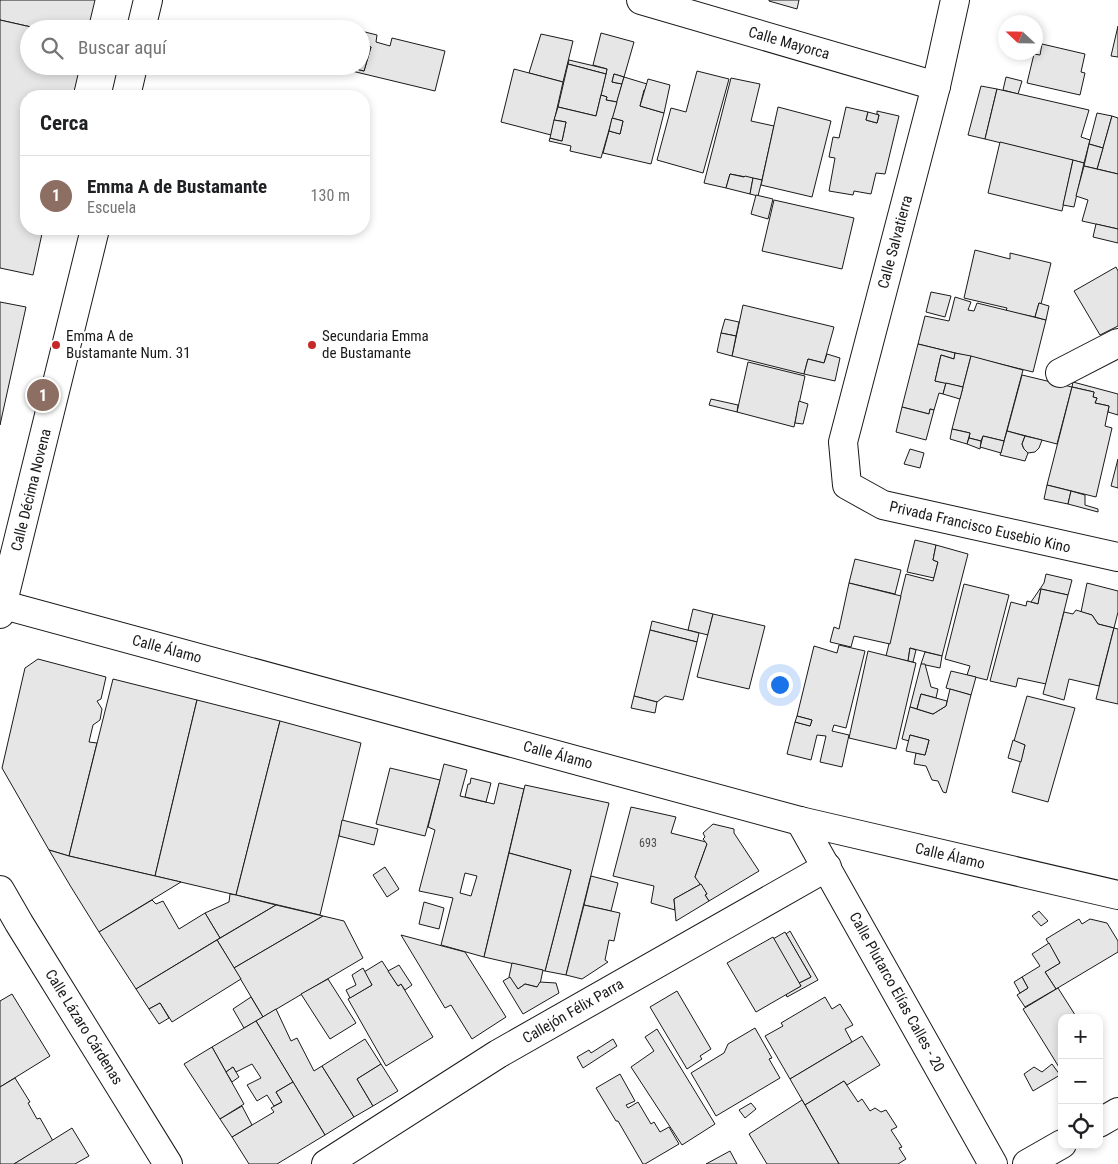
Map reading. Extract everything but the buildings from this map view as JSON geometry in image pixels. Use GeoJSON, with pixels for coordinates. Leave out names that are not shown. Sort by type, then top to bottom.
{"type":"FeatureCollection","features":[{"type":"Feature","properties":{"kind":"street"},"geometry":{"type":"LineString","coordinates":[[143,20],[148,0]]}},
{"type":"Feature","properties":{"kind":"street","name":"Calle Mayorca"},"geometry":{"type":"LineString","coordinates":[[641,0],[936,86]]}},
{"type":"Feature","properties":{"kind":"street","name":"Calle Salvatierra"},"geometry":{"type":"LineString","coordinates":[[847,485],[843,442],[936,86],[955,0]]}},
{"type":"Feature","properties":{"kind":"street"},"geometry":{"type":"LineString","coordinates":[[127,90],[131,75]]}},
{"type":"Feature","properties":{"kind":"street","name":"Calle Décima Novena"},"geometry":{"type":"LineString","coordinates":[[1,607],[93,235]]}},
{"type":"Feature","properties":{"kind":"street"},"geometry":{"type":"LineString","coordinates":[[1060,373],[1118,343]]}},
{"type":"Feature","properties":{"kind":"street","name":"Privada Francisco Eusebio Kino"},"geometry":{"type":"LineString","coordinates":[[847,485],[883,505],[1118,557]]}},
{"type":"Feature","properties":{"kind":"street","name":"Calle Álamo"},"geometry":{"type":"LineString","coordinates":[[1,607],[800,821],[1118,895]]}},
{"type":"Feature","properties":{"kind":"street","name":"Calle Plutarco Elías Calles - 20"},"geometry":{"type":"LineString","coordinates":[[800,821],[993,1164]]}},
{"type":"Feature","properties":{"kind":"street","name":"Callejón Félix Parra"},"geometry":{"type":"LineString","coordinates":[[326,1164],[498,1054],[826,867]]}},
{"type":"Feature","properties":{"kind":"street","name":"Calle Lázaro Cárdenas"},"geometry":{"type":"LineString","coordinates":[[0,890],[10,929],[168,1164]]}},
{"type":"Feature","properties":{"kind":"street"},"geometry":{"type":"LineString","coordinates":[[1103,1121],[1118,1112]]}},
{"type":"Feature","properties":{"kind":"street"},"geometry":{"type":"LineString","coordinates":[[1027,1164],[1058,1146]]}},
{"type":"Feature","properties":{"kind":"place","name":"Emma A de Bustamante Num. 31"},"geometry":{"type":"Point","coordinates":[56,345]}},
{"type":"Feature","properties":{"kind":"place","name":"Secundaria Emma de Bustamante"},"geometry":{"type":"Point","coordinates":[312,345]}},
{"type":"Feature","properties":{"kind":"place","name":"Emma A de Bustamante"},"geometry":{"type":"Point","coordinates":[43,395]}}]}
